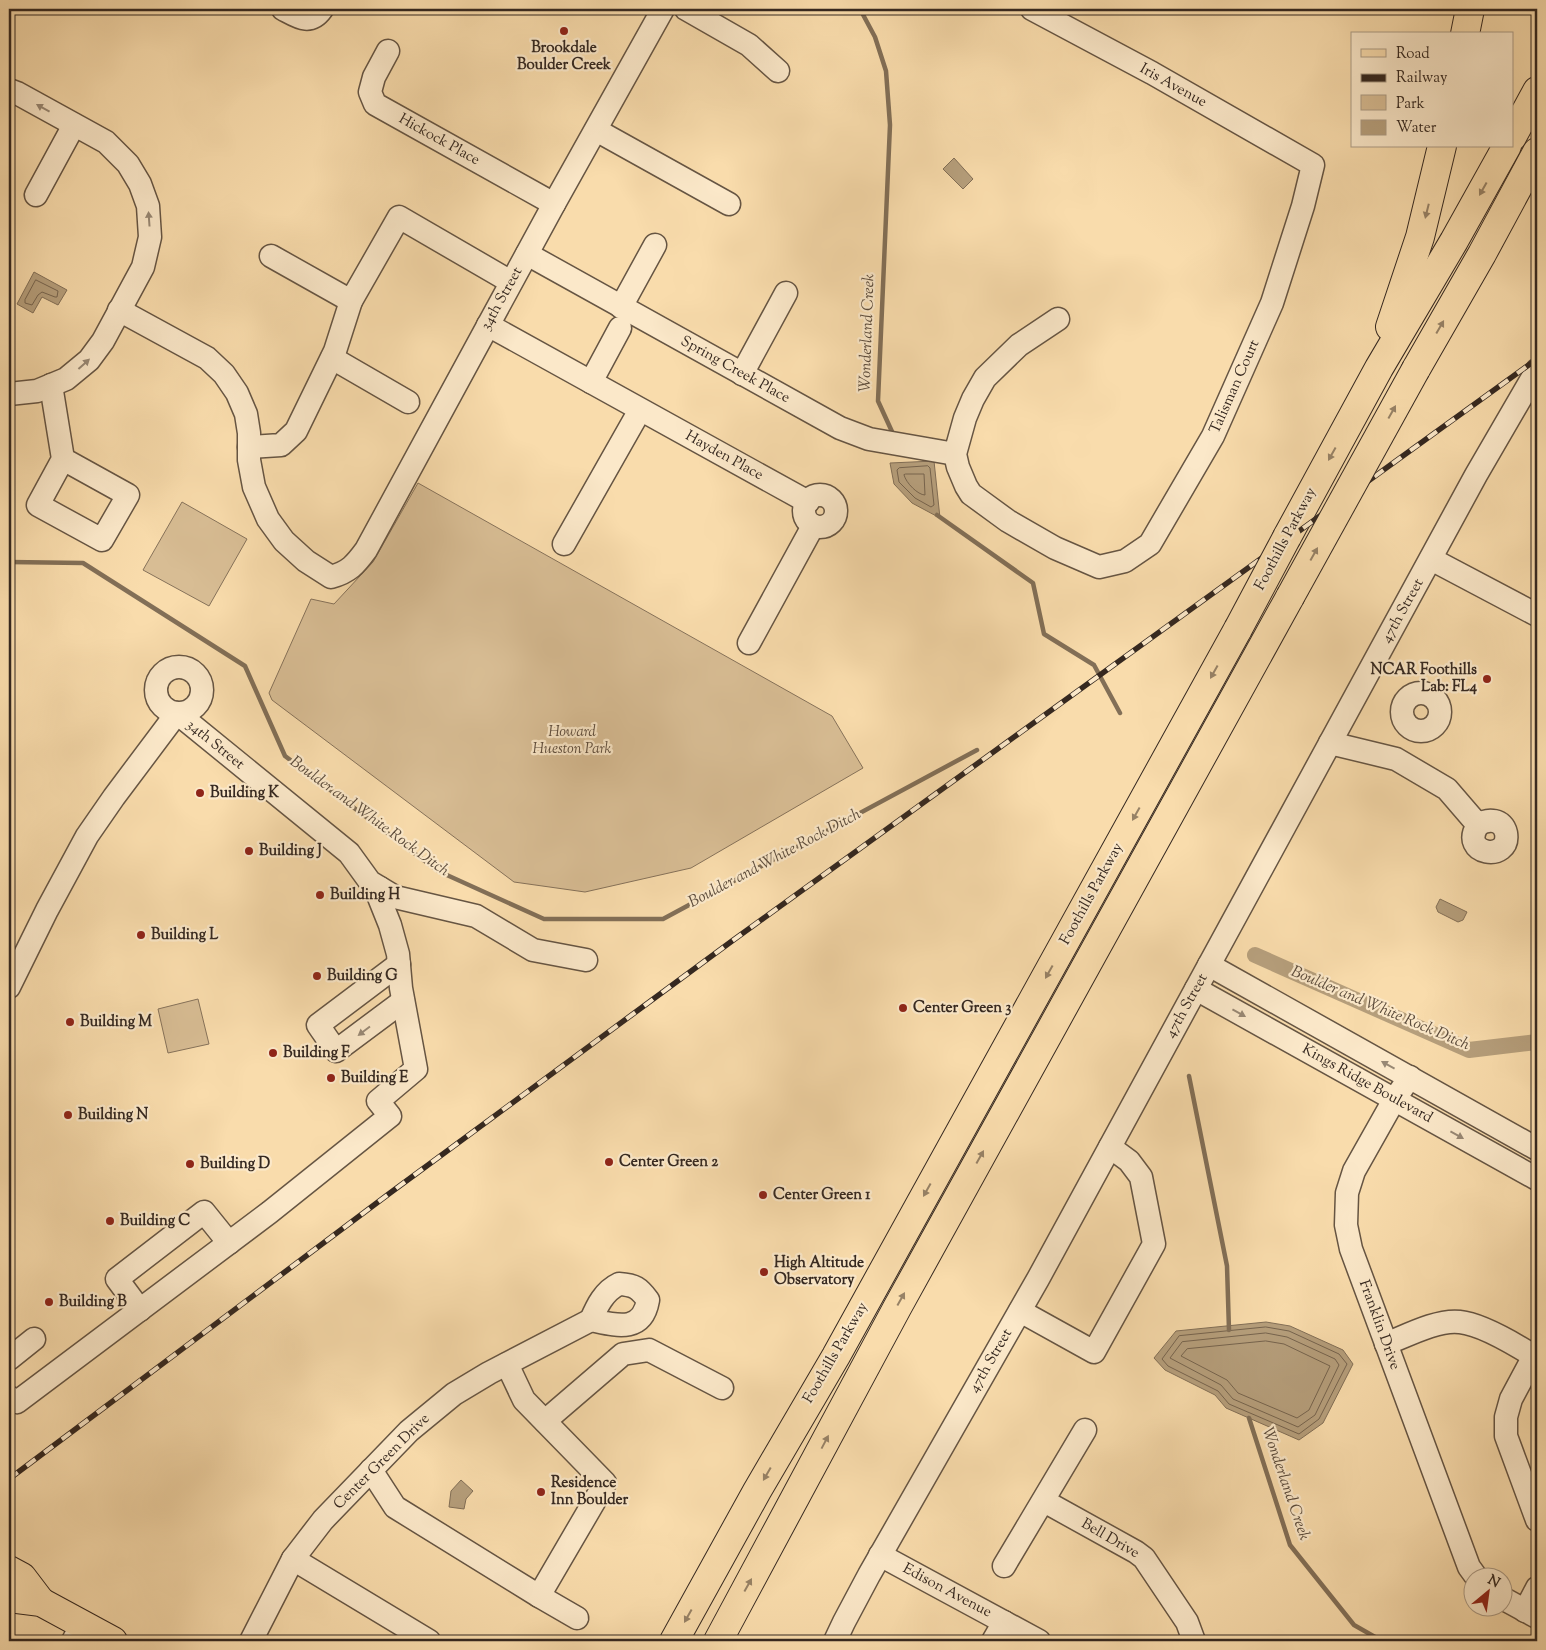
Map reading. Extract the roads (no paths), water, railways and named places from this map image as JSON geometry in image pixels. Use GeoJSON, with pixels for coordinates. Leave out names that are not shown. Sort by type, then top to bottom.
{"type":"FeatureCollection","features":[{"type":"Feature","properties":{"kind":"main road"},"geometry":{"type":"LineString","coordinates":[[1465,32],[1470,9]]}},
{"type":"Feature","properties":{"kind":"main road"},"geometry":{"type":"LineString","coordinates":[[1514,133],[1537,91]]}},
{"type":"Feature","properties":{"kind":"main road"},"geometry":{"type":"LineString","coordinates":[[1379,368],[1397,303],[1420,236],[1442,148]]}},
{"type":"Feature","properties":{"kind":"main road","name":"Foothills Parkway"},"geometry":{"type":"LineString","coordinates":[[674,1641],[836,1356],[1238,629],[1379,368],[1454,241],[1506,148]]}},
{"type":"Feature","properties":{"kind":"main road","name":"Foothills Parkway"},"geometry":{"type":"LineString","coordinates":[[718,1641],[897,1308],[1537,152]]}},
{"type":"Feature","properties":{"kind":"main road"},"geometry":{"type":"LineString","coordinates":[[9,1570],[22,1577],[41,1602],[78,1633],[113,1641]]}},
{"type":"Feature","properties":{"kind":"main road"},"geometry":{"type":"LineString","coordinates":[[9,1598],[41,1602]]}},
{"type":"Feature","properties":{"kind":"street"},"geometry":{"type":"LineString","coordinates":[[283,9],[300,18],[310,19],[319,14],[322,9]]}},
{"type":"Feature","properties":{"kind":"street","name":"34th Street"},"geometry":{"type":"LineString","coordinates":[[249,447],[249,460],[254,487],[268,519],[284,541],[306,561],[332,577],[344,573],[355,565],[366,550],[511,282],[663,9]]}},
{"type":"Feature","properties":{"kind":"street"},"geometry":{"type":"LineString","coordinates":[[686,9],[749,44],[778,71]]}},
{"type":"Feature","properties":{"kind":"street","name":"Iris Avenue"},"geometry":{"type":"LineString","coordinates":[[1032,9],[1152,73],[1313,165]]}},
{"type":"Feature","properties":{"kind":"street","name":"Hickock Place"},"geometry":{"type":"LineString","coordinates":[[388,51],[374,77],[370,92],[375,104],[554,204]]}},
{"type":"Feature","properties":{"kind":"street"},"geometry":{"type":"LineString","coordinates":[[9,90],[106,142],[128,164],[140,184],[148,206],[150,237],[143,267],[103,341],[89,360],[66,379],[37,391],[9,394]]}},
{"type":"Feature","properties":{"kind":"street"},"geometry":{"type":"LineString","coordinates":[[36,195],[74,125]]}},
{"type":"Feature","properties":{"kind":"street"},"geometry":{"type":"LineString","coordinates":[[596,130],[729,204]]}},
{"type":"Feature","properties":{"kind":"street","name":"Talisman Court"},"geometry":{"type":"LineString","coordinates":[[946,453],[958,467],[971,494],[1008,521],[1048,544],[1099,567],[1125,560],[1150,544],[1213,436],[1272,303],[1303,206],[1313,165]]}},
{"type":"Feature","properties":{"kind":"street"},"geometry":{"type":"LineString","coordinates":[[120,310],[207,358],[224,374],[237,393],[246,414],[249,447],[281,445],[296,431],[332,358],[351,301],[399,217],[511,282]]}},
{"type":"Feature","properties":{"kind":"street"},"geometry":{"type":"LineString","coordinates":[[591,382],[655,245]]}},
{"type":"Feature","properties":{"kind":"street","name":"Spring Creek Place"},"geometry":{"type":"LineString","coordinates":[[527,254],[620,318],[742,374],[840,428],[869,439],[946,453]]}},
{"type":"Feature","properties":{"kind":"street"},"geometry":{"type":"LineString","coordinates":[[271,256],[351,301]]}},
{"type":"Feature","properties":{"kind":"street"},"geometry":{"type":"LineString","coordinates":[[742,374],[786,293]]}},
{"type":"Feature","properties":{"kind":"street"},"geometry":{"type":"LineString","coordinates":[[946,453],[985,378],[1018,345],[1058,319]]}},
{"type":"Feature","properties":{"kind":"street","name":"Hayden Place"},"geometry":{"type":"LineString","coordinates":[[488,325],[808,502],[814,497],[825,496],[833,502],[836,506],[836,517],[829,525],[824,527],[813,526],[750,643]]}},
{"type":"Feature","properties":{"kind":"street"},"geometry":{"type":"LineString","coordinates":[[332,358],[408,402]]}},
{"type":"Feature","properties":{"kind":"street","name":"47th Street"},"geometry":{"type":"LineString","coordinates":[[835,1641],[880,1555],[1020,1311],[1476,475],[1537,370]]}},
{"type":"Feature","properties":{"kind":"street"},"geometry":{"type":"LineString","coordinates":[[51,385],[63,459]]}},
{"type":"Feature","properties":{"kind":"street"},"geometry":{"type":"LineString","coordinates":[[564,544],[640,410]]}},
{"type":"Feature","properties":{"kind":"street"},"geometry":{"type":"LineString","coordinates":[[1431,559],[1535,609]]}},
{"type":"Feature","properties":{"kind":"street","name":"34th Street"},"geometry":{"type":"LineString","coordinates":[[9,987],[87,836],[177,713],[348,853],[370,882],[395,897],[476,916],[533,950],[586,960]]}},
{"type":"Feature","properties":{"kind":"street"},"geometry":{"type":"LineString","coordinates":[[1330,743],[1396,759],[1447,789],[1478,825]]}},
{"type":"Feature","properties":{"kind":"street"},"geometry":{"type":"LineString","coordinates":[[9,1397],[17,1402],[270,1212],[390,1116],[378,1101],[416,1069],[403,1001],[398,954],[390,925],[378,895],[380,888]]}},
{"type":"Feature","properties":{"kind":"street"},"geometry":{"type":"LineString","coordinates":[[399,964],[318,1025],[336,1051],[403,1001]]}},
{"type":"Feature","properties":{"kind":"street","name":"Kings Ridge Boulevard"},"geometry":{"type":"LineString","coordinates":[[1209,965],[1537,1149]]}},
{"type":"Feature","properties":{"kind":"street","name":"Kings Ridge Boulevard"},"geometry":{"type":"LineString","coordinates":[[1196,989],[1537,1179]]}},
{"type":"Feature","properties":{"kind":"street","name":"Franklin Drive"},"geometry":{"type":"LineString","coordinates":[[1410,1077],[1394,1100],[1354,1171],[1347,1194],[1346,1225],[1351,1248],[1470,1568]]}},
{"type":"Feature","properties":{"kind":"street"},"geometry":{"type":"LineString","coordinates":[[1020,1311],[1094,1352],[1154,1244],[1141,1178],[1129,1160],[1110,1147]]}},
{"type":"Feature","properties":{"kind":"street"},"geometry":{"type":"LineString","coordinates":[[140,1310],[117,1279],[204,1212],[229,1243]]}},
{"type":"Feature","properties":{"kind":"street","name":"Center Green Drive"},"geometry":{"type":"LineString","coordinates":[[250,1641],[293,1559],[323,1520],[409,1431],[454,1394],[591,1320]]}},
{"type":"Feature","properties":{"kind":"street"},"geometry":{"type":"LineString","coordinates":[[1386,1344],[1439,1324],[1459,1322],[1478,1326],[1536,1357],[1511,1399],[1506,1417],[1506,1436],[1537,1520]]}},
{"type":"Feature","properties":{"kind":"street"},"geometry":{"type":"LineString","coordinates":[[9,1358],[34,1339]]}},
{"type":"Feature","properties":{"kind":"street"},"geometry":{"type":"LineString","coordinates":[[545,1421],[623,1354],[649,1350],[722,1388]]}},
{"type":"Feature","properties":{"kind":"street"},"geometry":{"type":"LineString","coordinates":[[507,1364],[524,1400],[605,1483],[539,1596]]}},
{"type":"Feature","properties":{"kind":"street"},"geometry":{"type":"LineString","coordinates":[[1004,1566],[1085,1430]]}},
{"type":"Feature","properties":{"kind":"street"},"geometry":{"type":"LineString","coordinates":[[371,1470],[395,1508],[577,1618]]}},
{"type":"Feature","properties":{"kind":"street","name":"Bell Drive"},"geometry":{"type":"LineString","coordinates":[[1044,1501],[1144,1558],[1187,1622],[1194,1641]]}},
{"type":"Feature","properties":{"kind":"street","name":"Edison Avenue"},"geometry":{"type":"LineString","coordinates":[[880,1555],[1039,1641]]}},
{"type":"Feature","properties":{"kind":"street"},"geometry":{"type":"LineString","coordinates":[[293,1559],[429,1641]]}},
{"type":"Feature","properties":{"kind":"street"},"geometry":{"type":"LineString","coordinates":[[1514,1605],[1531,1614],[1537,1588]]}},
{"type":"Feature","properties":{"kind":"street"},"geometry":{"type":"LineString","coordinates":[[993,1641],[1004,1622]]}},
{"type":"Feature","properties":{"kind":"water"},"geometry":{"type":"Polygon","coordinates":[[[954,158],[973,179],[963,189],[943,169],[954,158]]]}},
{"type":"Feature","properties":{"kind":"water"},"geometry":{"type":"Polygon","coordinates":[[[34,272],[67,290],[58,305],[42,297],[33,313],[17,304],[34,272]]]}},
{"type":"Feature","properties":{"kind":"water"},"geometry":{"type":"Polygon","coordinates":[[[934,461],[940,518],[912,503],[894,484],[890,463],[934,461]]]}},
{"type":"Feature","properties":{"kind":"water"},"geometry":{"type":"Polygon","coordinates":[[[1440,899],[1467,912],[1463,920],[1458,922],[1438,912],[1436,907],[1440,899]]]}},
{"type":"Feature","properties":{"kind":"water"},"geometry":{"type":"Polygon","coordinates":[[[1266,1322],[1290,1326],[1343,1350],[1353,1364],[1323,1423],[1299,1440],[1226,1408],[1215,1395],[1165,1370],[1154,1358],[1176,1331],[1266,1322]]]}},
{"type":"Feature","properties":{"kind":"water"},"geometry":{"type":"Polygon","coordinates":[[[461,1480],[473,1491],[466,1499],[464,1509],[449,1507],[451,1491],[461,1480]]]}},
{"type":"Feature","properties":{"kind":"waterway","name":"Wonderland Creek"},"geometry":{"type":"LineString","coordinates":[[860,9],[875,37],[886,71],[890,125],[878,401],[894,436]]}},
{"type":"Feature","properties":{"kind":"waterway","name":"Wonderland Creek"},"geometry":{"type":"LineString","coordinates":[[937,515],[1033,583],[1044,634],[1094,665],[1120,713]]}},
{"type":"Feature","properties":{"kind":"waterway","name":"Boulder and White Rock Ditch"},"geometry":{"type":"LineString","coordinates":[[9,562],[83,563],[245,666],[285,756],[438,871],[544,919],[663,919],[977,750]]}},
{"type":"Feature","properties":{"kind":"waterway","name":"Boulder and White Rock Ditch"},"geometry":{"type":"LineString","coordinates":[[1255,955],[1469,1050],[1537,1042]]}},
{"type":"Feature","properties":{"kind":"waterway","name":"Wonderland Creek"},"geometry":{"type":"LineString","coordinates":[[1189,1076],[1227,1266],[1229,1330]]}},
{"type":"Feature","properties":{"kind":"waterway","name":"Wonderland Creek"},"geometry":{"type":"LineString","coordinates":[[1249,1418],[1290,1545],[1354,1625],[1382,1641]]}},
{"type":"Feature","properties":{"kind":"railway"},"geometry":{"type":"LineString","coordinates":[[9,1479],[390,1193],[732,941],[1537,359]]}},
{"type":"Feature","properties":{"kind":"place","name":"Brookdale Boulder Creek"},"geometry":{"type":"Point","coordinates":[564,31]}},
{"type":"Feature","properties":{"kind":"place","name":"NCAR Foothills Lab: FL4"},"geometry":{"type":"Point","coordinates":[1487,679]}},
{"type":"Feature","properties":{"kind":"place","name":"Building K"},"geometry":{"type":"Point","coordinates":[200,793]}},
{"type":"Feature","properties":{"kind":"place","name":"Building J"},"geometry":{"type":"Point","coordinates":[249,851]}},
{"type":"Feature","properties":{"kind":"place","name":"Building H"},"geometry":{"type":"Point","coordinates":[320,895]}},
{"type":"Feature","properties":{"kind":"place","name":"Building L"},"geometry":{"type":"Point","coordinates":[141,935]}},
{"type":"Feature","properties":{"kind":"place","name":"Building G"},"geometry":{"type":"Point","coordinates":[317,976]}},
{"type":"Feature","properties":{"kind":"place","name":"Center Green 3"},"geometry":{"type":"Point","coordinates":[903,1008]}},
{"type":"Feature","properties":{"kind":"place","name":"Building M"},"geometry":{"type":"Point","coordinates":[70,1022]}},
{"type":"Feature","properties":{"kind":"place","name":"Building F"},"geometry":{"type":"Point","coordinates":[273,1053]}},
{"type":"Feature","properties":{"kind":"place","name":"Building E"},"geometry":{"type":"Point","coordinates":[331,1078]}},
{"type":"Feature","properties":{"kind":"place","name":"Building N"},"geometry":{"type":"Point","coordinates":[68,1115]}},
{"type":"Feature","properties":{"kind":"place","name":"Center Green 2"},"geometry":{"type":"Point","coordinates":[609,1162]}},
{"type":"Feature","properties":{"kind":"place","name":"Building D"},"geometry":{"type":"Point","coordinates":[190,1164]}},
{"type":"Feature","properties":{"kind":"place","name":"Center Green 1"},"geometry":{"type":"Point","coordinates":[763,1195]}},
{"type":"Feature","properties":{"kind":"place","name":"Building C"},"geometry":{"type":"Point","coordinates":[110,1221]}},
{"type":"Feature","properties":{"kind":"place","name":"High Altitude Observatory"},"geometry":{"type":"Point","coordinates":[764,1272]}},
{"type":"Feature","properties":{"kind":"place","name":"Building B"},"geometry":{"type":"Point","coordinates":[49,1302]}},
{"type":"Feature","properties":{"kind":"place","name":"Residence Inn Boulder"},"geometry":{"type":"Point","coordinates":[541,1492]}},
{"type":"Feature","properties":{"kind":"park label","name":"Howard Hueston Park"},"geometry":{"type":"Point","coordinates":[572,740]}}]}
